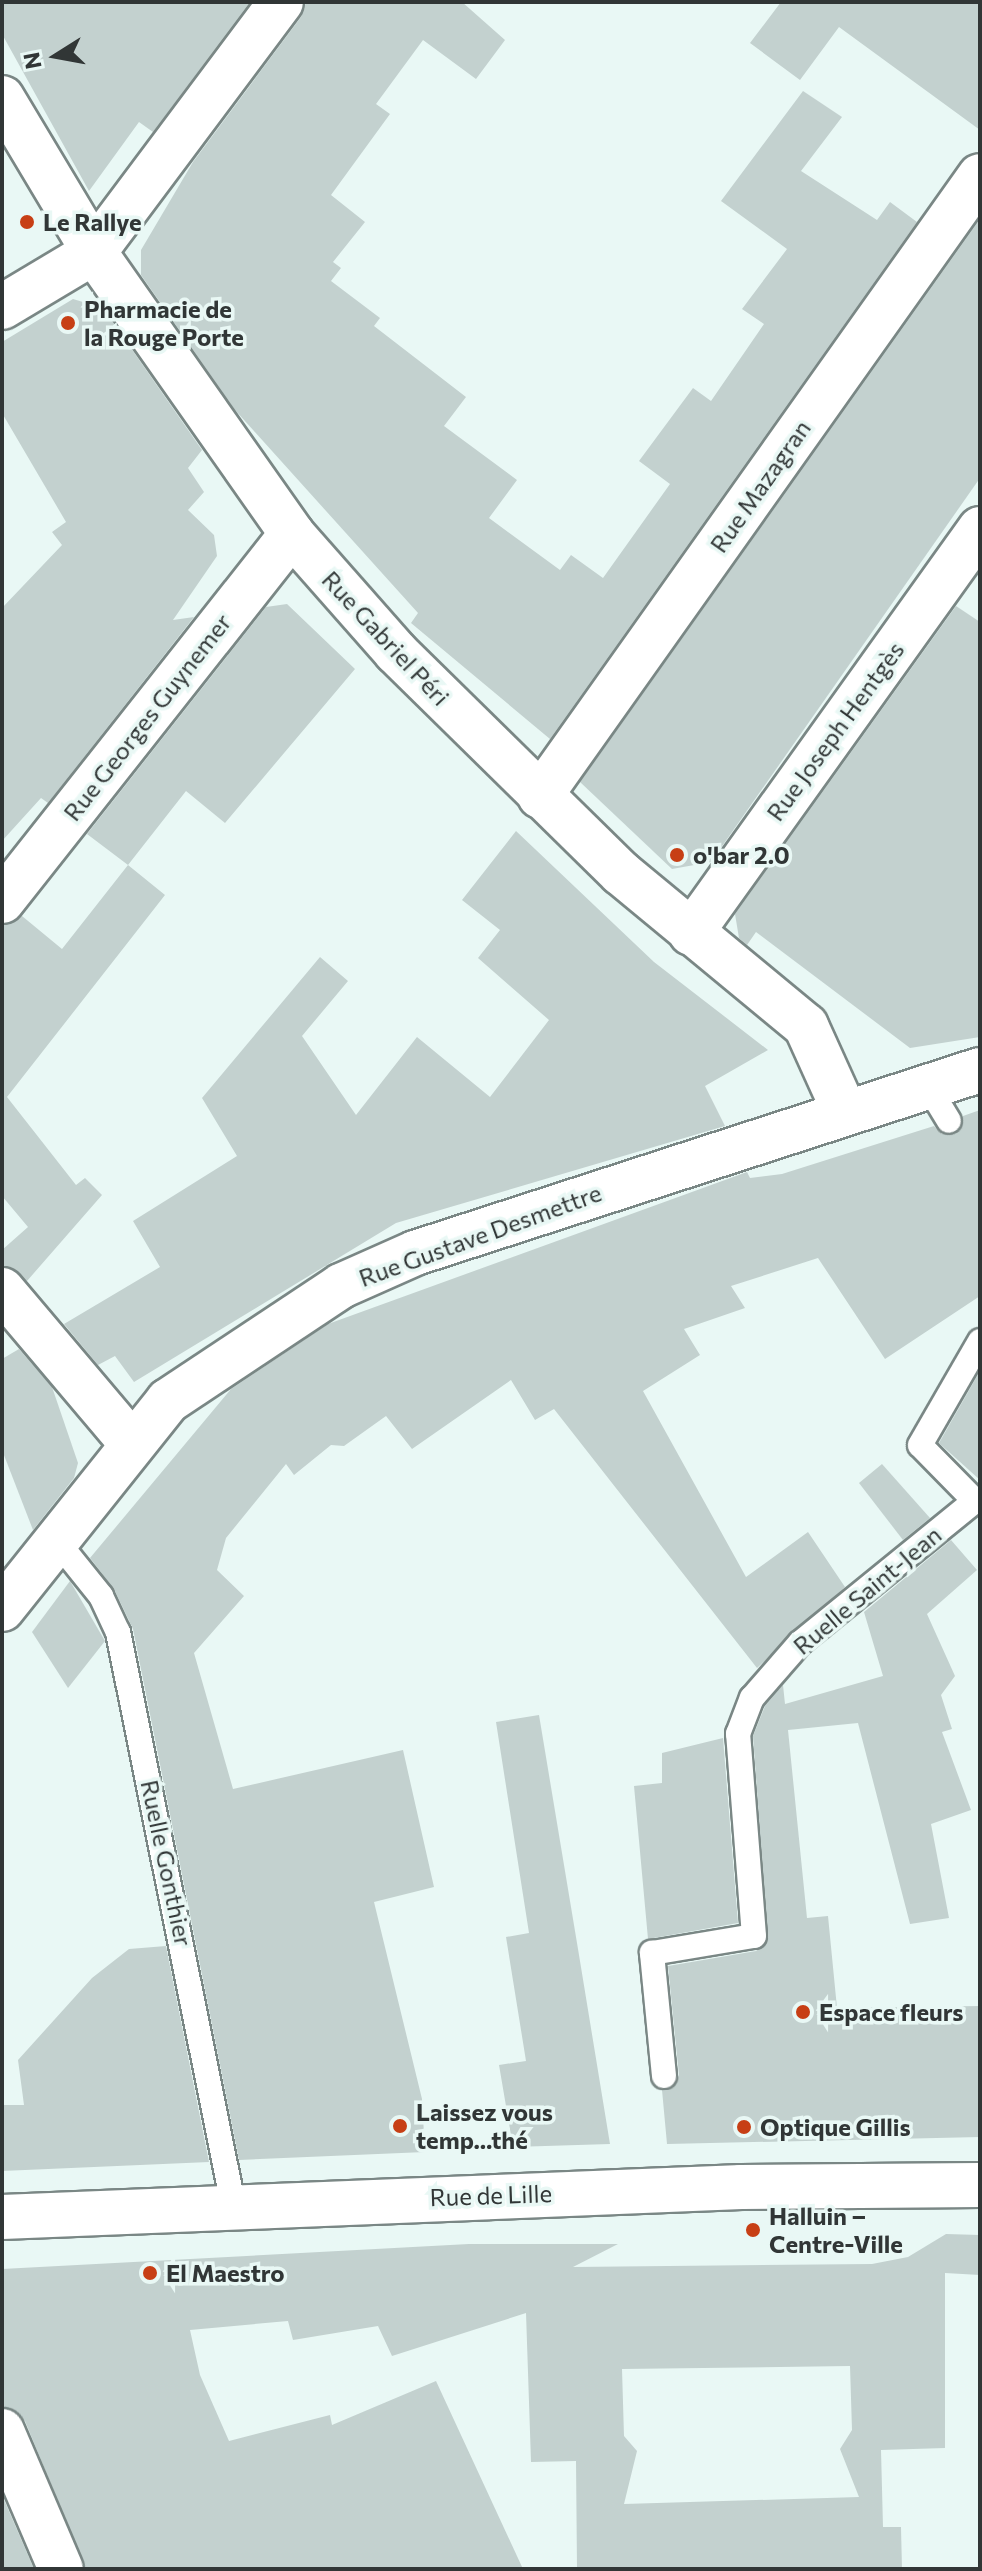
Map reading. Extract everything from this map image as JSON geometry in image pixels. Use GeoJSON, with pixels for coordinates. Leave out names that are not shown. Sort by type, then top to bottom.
{"type":"FeatureCollection","features":[{"type":"Feature","properties":{"kind":"street"},"geometry":{"type":"LineString","coordinates":[[2,307],[94,252],[281,2]]}},
{"type":"Feature","properties":{"kind":"street","name":"Rue Gabriel Péri"},"geometry":{"type":"LineString","coordinates":[[2,98],[94,252],[292,534],[396,652],[540,796],[691,933],[806,1026],[844,1110]]}},
{"type":"Feature","properties":{"kind":"street","name":"Rue Mazagran"},"geometry":{"type":"LineString","coordinates":[[540,796],[980,176]]}},
{"type":"Feature","properties":{"kind":"street","name":"Rue Joseph Hentgès"},"geometry":{"type":"LineString","coordinates":[[691,933],[980,529]]}},
{"type":"Feature","properties":{"kind":"street","name":"Rue Georges Guynemer"},"geometry":{"type":"LineString","coordinates":[[2,901],[292,534]]}},
{"type":"Feature","properties":{"kind":"street","name":"Rue Gustave Desmettre"},"geometry":{"type":"LineString","coordinates":[[2,1609],[132,1444],[184,1387],[388,1263],[926,1083],[980,1070]]}},
{"type":"Feature","properties":{"kind":"street"},"geometry":{"type":"LineString","coordinates":[[2,1290],[132,1444]]}},
{"type":"Feature","properties":{"kind":"street","name":"Rue de Lille"},"geometry":{"type":"LineString","coordinates":[[2,2217],[233,2204],[980,2185]]}},
{"type":"Feature","properties":{"kind":"street"},"geometry":{"type":"LineString","coordinates":[[2,2431],[61,2569]]}},
{"type":"Feature","properties":{"kind":"lane"},"geometry":{"type":"LineString","coordinates":[[926,1083],[949,1121]]}},
{"type":"Feature","properties":{"kind":"lane","name":"Ruelle Saint-Jean"},"geometry":{"type":"LineString","coordinates":[[664,2076],[652,1953],[754,1936],[738,1734],[752,1698],[800,1643],[975,1501],[920,1445],[980,1341]]}},
{"type":"Feature","properties":{"kind":"lane","name":"Ruelle Gonthier"},"geometry":{"type":"LineString","coordinates":[[56,1540],[101,1596],[118,1632],[233,2204]]}},
{"type":"Feature","properties":{"kind":"building"},"geometry":{"type":"Polygon","coordinates":[[[2,2],[250,2],[153,132],[139,122],[89,191],[2,34],[2,2]]]}},
{"type":"Feature","properties":{"kind":"building"},"geometry":{"type":"Polygon","coordinates":[[[306,2],[462,2],[505,40],[476,79],[423,40],[376,104],[390,114],[331,195],[365,222],[333,262],[341,268],[331,281],[380,318],[374,326],[466,397],[444,426],[517,480],[489,518],[560,570],[571,555],[603,578],[670,484],[639,461],[693,388],[711,401],[764,324],[742,309],[787,249],[721,201],[803,91],[842,117],[801,171],[877,220],[890,202],[917,222],[550,739],[411,623],[418,613],[235,410],[141,275],[141,250],[193,162],[301,17],[306,2]]]}},
{"type":"Feature","properties":{"kind":"building"},"geometry":{"type":"Polygon","coordinates":[[[781,2],[980,2],[980,130],[839,27],[800,80],[750,43],[781,2]]]}},
{"type":"Feature","properties":{"kind":"building"},"geometry":{"type":"Polygon","coordinates":[[[980,219],[980,478],[711,862],[672,869],[580,782],[980,219]]]}},
{"type":"Feature","properties":{"kind":"building"},"geometry":{"type":"Polygon","coordinates":[[[73,299],[103,308],[202,450],[188,468],[204,492],[188,510],[214,535],[217,556],[173,620],[194,617],[48,803],[41,798],[2,841],[2,608],[62,545],[52,532],[66,522],[2,413],[2,342],[73,299]]]}},
{"type":"Feature","properties":{"kind":"building"},"geometry":{"type":"Polygon","coordinates":[[[287,604],[355,669],[225,823],[186,791],[128,865],[87,834],[266,607],[287,604]]]}},
{"type":"Feature","properties":{"kind":"building"},"geometry":{"type":"Polygon","coordinates":[[[956,606],[980,622],[980,1037],[910,1048],[756,932],[747,945],[739,938],[735,914],[956,606]]]}},
{"type":"Feature","properties":{"kind":"building"},"geometry":{"type":"Polygon","coordinates":[[[516,831],[654,962],[768,1050],[705,1086],[725,1126],[396,1223],[134,1382],[115,1356],[98,1365],[64,1324],[160,1267],[133,1221],[237,1156],[202,1098],[320,957],[348,981],[302,1036],[356,1115],[417,1037],[490,1097],[549,1020],[478,958],[500,930],[462,900],[516,831]]]}},
{"type":"Feature","properties":{"kind":"building"},"geometry":{"type":"Polygon","coordinates":[[[128,865],[165,895],[7,1097],[76,1185],[85,1178],[102,1195],[27,1281],[2,1266],[2,1250],[28,1227],[2,1196],[2,925],[22,916],[62,949],[128,865]]]}},
{"type":"Feature","properties":{"kind":"building"},"geometry":{"type":"Polygon","coordinates":[[[980,1110],[980,1296],[885,1359],[818,1258],[731,1286],[745,1308],[684,1329],[700,1355],[643,1391],[746,1577],[808,1532],[845,1587],[757,1668],[554,1409],[535,1420],[511,1380],[412,1449],[386,1416],[344,1446],[331,1445],[294,1475],[286,1464],[226,1538],[217,1570],[244,1596],[194,1653],[233,1789],[403,1750],[434,1887],[374,1902],[422,2099],[425,2152],[239,2160],[133,1629],[114,1589],[90,1558],[231,1389],[328,1324],[747,1172],[750,1178],[782,1174],[934,1126],[942,1134],[956,1134],[963,1116],[980,1110]]]}},
{"type":"Feature","properties":{"kind":"building"},"geometry":{"type":"Polygon","coordinates":[[[19,1349],[52,1387],[78,1463],[74,1478],[33,1530],[2,1450],[2,1359],[19,1349]]]}},
{"type":"Feature","properties":{"kind":"building"},"geometry":{"type":"Polygon","coordinates":[[[980,1371],[980,1480],[939,1443],[980,1371]]]}},
{"type":"Feature","properties":{"kind":"building"},"geometry":{"type":"Polygon","coordinates":[[[882,1464],[930,1518],[903,1540],[859,1483],[882,1464]]]}},
{"type":"Feature","properties":{"kind":"building"},"geometry":{"type":"Polygon","coordinates":[[[951,1540],[977,1570],[927,1614],[955,1676],[941,1695],[952,1729],[942,1732],[971,1810],[931,1824],[949,1918],[910,1924],[858,1723],[788,1730],[807,1918],[828,1916],[837,2008],[980,2006],[980,2137],[667,2144],[662,2090],[673,2088],[679,2075],[668,1966],[756,1951],[768,1941],[753,1736],[765,1706],[783,1685],[785,1704],[883,1676],[864,1612],[951,1540]]]}},
{"type":"Feature","properties":{"kind":"building"},"geometry":{"type":"Polygon","coordinates":[[[70,1581],[105,1641],[68,1688],[32,1632],[70,1581]]]}},
{"type":"Feature","properties":{"kind":"building"},"geometry":{"type":"Polygon","coordinates":[[[539,1715],[610,2144],[513,2147],[499,2065],[526,2061],[506,1937],[529,1933],[496,1722],[539,1715]]]}},
{"type":"Feature","properties":{"kind":"building"},"geometry":{"type":"Polygon","coordinates":[[[723,1738],[738,1923],[648,1939],[634,1786],[662,1783],[662,1753],[723,1738]]]}},
{"type":"Feature","properties":{"kind":"building"},"geometry":{"type":"Polygon","coordinates":[[[166,1946],[209,2162],[2,2171],[2,2105],[24,2105],[18,2060],[92,1978],[129,1949],[166,1946]]]}},
{"type":"Feature","properties":{"kind":"building"},"geometry":{"type":"Polygon","coordinates":[[[946,2234],[980,2235],[980,2275],[945,2273],[945,2448],[881,2450],[883,2527],[901,2527],[902,2569],[577,2569],[576,2461],[531,2462],[526,2313],[392,2356],[378,2326],[293,2340],[288,2321],[190,2330],[200,2375],[229,2441],[330,2415],[332,2425],[436,2381],[523,2569],[86,2569],[25,2421],[2,2406],[2,2269],[469,2244],[618,2244],[573,2267],[872,2264],[908,2257],[946,2234]],[[850,2366],[622,2369],[624,2436],[637,2451],[624,2504],[859,2497],[840,2449],[852,2430],[850,2366]]]}},
{"type":"Feature","properties":{"kind":"building"},"geometry":{"type":"Polygon","coordinates":[[[2,2495],[34,2569],[2,2569],[2,2495]]]}},
{"type":"Feature","properties":{"kind":"place","name":"Le Rallye"},"geometry":{"type":"Point","coordinates":[27,222]}},
{"type":"Feature","properties":{"kind":"place","name":"Pharmacie de la Rouge Porte"},"geometry":{"type":"Point","coordinates":[68,323]}},
{"type":"Feature","properties":{"kind":"place","name":"o'bar 2.0"},"geometry":{"type":"Point","coordinates":[677,855]}},
{"type":"Feature","properties":{"kind":"place","name":"Espace fleurs"},"geometry":{"type":"Point","coordinates":[803,2012]}},
{"type":"Feature","properties":{"kind":"place","name":"Laissez vous temp...thé"},"geometry":{"type":"Point","coordinates":[400,2126]}},
{"type":"Feature","properties":{"kind":"place","name":"Optique Gillis"},"geometry":{"type":"Point","coordinates":[744,2127]}},
{"type":"Feature","properties":{"kind":"place","name":"Halluin – Centre-Ville"},"geometry":{"type":"Point","coordinates":[753,2230]}},
{"type":"Feature","properties":{"kind":"place","name":"El Maestro"},"geometry":{"type":"Point","coordinates":[150,2273]}}]}
